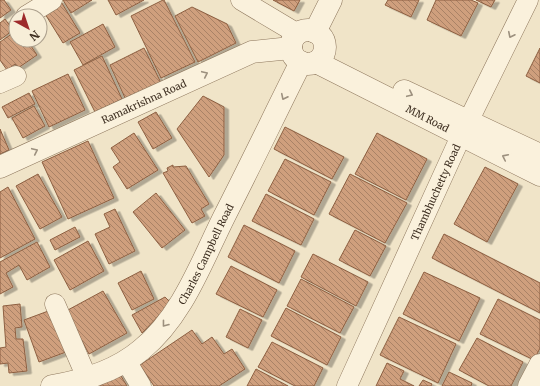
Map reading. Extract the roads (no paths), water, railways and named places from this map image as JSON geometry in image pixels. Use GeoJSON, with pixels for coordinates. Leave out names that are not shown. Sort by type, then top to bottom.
{"type":"FeatureCollection","features":[{"type":"Feature","properties":{"kind":"street"},"geometry":{"type":"LineString","coordinates":[[39,8],[52,0]]}},
{"type":"Feature","properties":{"kind":"street"},"geometry":{"type":"LineString","coordinates":[[241,0],[307,49]]}},
{"type":"Feature","properties":{"kind":"street","name":"Charles Campbell Road"},"geometry":{"type":"LineString","coordinates":[[52,386],[86,378],[126,361],[141,350],[162,329],[183,298],[331,0]]}},
{"type":"Feature","properties":{"kind":"street","name":"Thambhuchetty Road"},"geometry":{"type":"LineString","coordinates":[[347,386],[465,129],[528,0]]}},
{"type":"Feature","properties":{"kind":"street","name":"MM Road"},"geometry":{"type":"LineString","coordinates":[[307,49],[465,129],[540,174]]}},
{"type":"Feature","properties":{"kind":"street","name":"Ramakrishna Road"},"geometry":{"type":"LineString","coordinates":[[0,168],[252,52],[307,49]]}},
{"type":"Feature","properties":{"kind":"street","name":"MM Road"},"geometry":{"type":"LineString","coordinates":[[465,129],[540,155]]}},
{"type":"Feature","properties":{"kind":"street"},"geometry":{"type":"LineString","coordinates":[[55,304],[86,378]]}},
{"type":"Feature","properties":{"kind":"street"},"geometry":{"type":"LineString","coordinates":[[126,361],[141,386]]}},
{"type":"Feature","properties":{"kind":"street"},"geometry":{"type":"LineString","coordinates":[[529,386],[540,365]]}}]}
